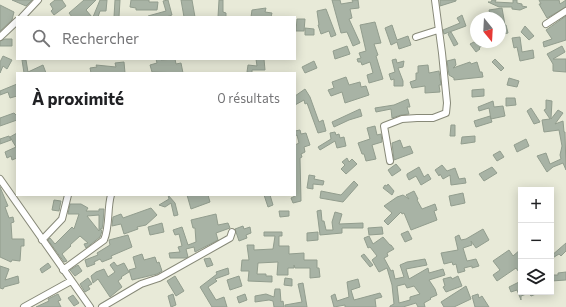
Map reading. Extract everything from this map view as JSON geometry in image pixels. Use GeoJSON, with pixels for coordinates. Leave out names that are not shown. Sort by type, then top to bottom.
{"type":"FeatureCollection","features":[{"type":"Feature","properties":{"kind":"street"},"geometry":{"type":"LineString","coordinates":[[23,16],[38,0]]}},
{"type":"Feature","properties":{"kind":"street"},"geometry":{"type":"LineString","coordinates":[[390,161],[384,126],[402,119],[433,118],[446,113],[447,103],[435,0]]}},
{"type":"Feature","properties":{"kind":"street"},"geometry":{"type":"LineString","coordinates":[[546,24],[566,11]]}},
{"type":"Feature","properties":{"kind":"street"},"geometry":{"type":"LineString","coordinates":[[0,37],[16,22]]}},
{"type":"Feature","properties":{"kind":"street"},"geometry":{"type":"LineString","coordinates":[[416,37],[438,30]]}},
{"type":"Feature","properties":{"kind":"street"},"geometry":{"type":"LineString","coordinates":[[0,179],[90,307]]}},
{"type":"Feature","properties":{"kind":"street"},"geometry":{"type":"LineString","coordinates":[[42,240],[62,219],[68,196]]}},
{"type":"Feature","properties":{"kind":"street"},"geometry":{"type":"LineString","coordinates":[[63,270],[104,240],[111,196]]}},
{"type":"Feature","properties":{"kind":"street"},"geometry":{"type":"LineString","coordinates":[[102,307],[141,284],[159,278],[230,238],[232,232]]}},
{"type":"Feature","properties":{"kind":"street"},"geometry":{"type":"LineString","coordinates":[[24,307],[71,281]]}},
{"type":"Feature","properties":{"kind":"building"},"geometry":{"type":"Polygon","coordinates":[[[12,0],[32,0],[26,6],[12,0]]]}},
{"type":"Feature","properties":{"kind":"building"},"geometry":{"type":"Polygon","coordinates":[[[55,0],[62,0],[66,6],[54,15],[51,11],[53,9],[50,4],[55,0]]]}},
{"type":"Feature","properties":{"kind":"building"},"geometry":{"type":"Polygon","coordinates":[[[84,0],[96,0],[86,10],[91,16],[71,16],[69,13],[84,0]]]}},
{"type":"Feature","properties":{"kind":"building"},"geometry":{"type":"Polygon","coordinates":[[[100,0],[107,0],[106,11],[100,11],[98,16],[93,16],[100,0]]]}},
{"type":"Feature","properties":{"kind":"building"},"geometry":{"type":"Polygon","coordinates":[[[115,0],[120,0],[119,16],[114,16],[115,0]]]}},
{"type":"Feature","properties":{"kind":"building"},"geometry":{"type":"Polygon","coordinates":[[[131,0],[149,0],[149,2],[158,2],[157,10],[136,10],[136,8],[130,7],[131,0]]]}},
{"type":"Feature","properties":{"kind":"building"},"geometry":{"type":"Polygon","coordinates":[[[168,0],[172,15],[148,16],[166,11],[163,1],[168,0]]]}},
{"type":"Feature","properties":{"kind":"building"},"geometry":{"type":"Polygon","coordinates":[[[181,0],[192,0],[195,16],[184,16],[181,0]]]}},
{"type":"Feature","properties":{"kind":"building"},"geometry":{"type":"Polygon","coordinates":[[[219,0],[223,0],[223,12],[226,13],[226,16],[218,16],[219,0]]]}},
{"type":"Feature","properties":{"kind":"building"},"geometry":{"type":"Polygon","coordinates":[[[332,0],[340,0],[341,4],[353,2],[352,0],[358,0],[359,8],[350,9],[352,18],[349,19],[360,43],[353,46],[347,32],[341,33],[332,0]]]}},
{"type":"Feature","properties":{"kind":"building"},"geometry":{"type":"Polygon","coordinates":[[[440,0],[456,0],[456,1],[440,6],[440,0]]]}},
{"type":"Feature","properties":{"kind":"building"},"geometry":{"type":"Polygon","coordinates":[[[492,0],[496,0],[495,2],[513,3],[513,0],[517,0],[517,3],[527,7],[520,10],[512,9],[512,7],[499,7],[488,2],[491,2],[492,0]]]}},
{"type":"Feature","properties":{"kind":"building"},"geometry":{"type":"Polygon","coordinates":[[[539,0],[559,0],[560,4],[566,0],[566,7],[547,18],[539,4],[541,4],[539,0]]]}},
{"type":"Feature","properties":{"kind":"building"},"geometry":{"type":"Polygon","coordinates":[[[0,5],[14,12],[12,20],[0,31],[0,5]]]}},
{"type":"Feature","properties":{"kind":"building"},"geometry":{"type":"Polygon","coordinates":[[[266,8],[265,12],[272,13],[271,16],[251,16],[252,10],[266,8]]]}},
{"type":"Feature","properties":{"kind":"building"},"geometry":{"type":"Polygon","coordinates":[[[502,8],[503,12],[490,12],[489,10],[502,8]]]}},
{"type":"Feature","properties":{"kind":"building"},"geometry":{"type":"Polygon","coordinates":[[[326,9],[336,35],[331,37],[329,31],[321,34],[318,25],[317,11],[326,9]]]}},
{"type":"Feature","properties":{"kind":"building"},"geometry":{"type":"Polygon","coordinates":[[[462,15],[466,26],[444,34],[443,30],[460,23],[457,18],[462,15]]]}},
{"type":"Feature","properties":{"kind":"building"},"geometry":{"type":"Polygon","coordinates":[[[566,16],[566,40],[544,47],[543,42],[552,39],[546,30],[566,16]]]}},
{"type":"Feature","properties":{"kind":"building"},"geometry":{"type":"Polygon","coordinates":[[[297,19],[305,19],[304,31],[296,31],[297,19]]]}},
{"type":"Feature","properties":{"kind":"building"},"geometry":{"type":"Polygon","coordinates":[[[375,22],[381,43],[374,44],[383,79],[369,83],[367,75],[373,73],[370,62],[362,65],[357,59],[361,58],[359,53],[366,51],[360,25],[375,22]]]}},
{"type":"Feature","properties":{"kind":"building"},"geometry":{"type":"Polygon","coordinates":[[[392,25],[397,40],[408,36],[411,45],[399,49],[397,42],[391,45],[385,28],[392,25]]]}},
{"type":"Feature","properties":{"kind":"building"},"geometry":{"type":"Polygon","coordinates":[[[525,26],[534,36],[529,40],[521,32],[525,26]]]}},
{"type":"Feature","properties":{"kind":"building"},"geometry":{"type":"Polygon","coordinates":[[[305,28],[314,29],[314,35],[305,35],[305,28]]]}},
{"type":"Feature","properties":{"kind":"building"},"geometry":{"type":"Polygon","coordinates":[[[451,32],[458,44],[454,46],[448,34],[451,32]]]}},
{"type":"Feature","properties":{"kind":"building"},"geometry":{"type":"Polygon","coordinates":[[[520,37],[522,52],[533,50],[534,58],[520,61],[517,47],[514,48],[512,38],[520,37]]]}},
{"type":"Feature","properties":{"kind":"building"},"geometry":{"type":"Polygon","coordinates":[[[12,39],[12,46],[0,46],[0,41],[12,39]]]}},
{"type":"Feature","properties":{"kind":"building"},"geometry":{"type":"Polygon","coordinates":[[[347,46],[350,54],[335,59],[333,51],[347,46]]]}},
{"type":"Feature","properties":{"kind":"building"},"geometry":{"type":"Polygon","coordinates":[[[562,46],[565,52],[553,59],[566,59],[566,72],[553,71],[553,64],[547,54],[562,46]]]}},
{"type":"Feature","properties":{"kind":"building"},"geometry":{"type":"Polygon","coordinates":[[[473,48],[480,49],[476,52],[473,48]]]}},
{"type":"Feature","properties":{"kind":"building"},"geometry":{"type":"Polygon","coordinates":[[[3,56],[12,60],[7,69],[3,66],[0,73],[0,62],[3,56]]]}},
{"type":"Feature","properties":{"kind":"building"},"geometry":{"type":"Polygon","coordinates":[[[396,59],[397,63],[404,61],[403,67],[398,68],[403,81],[403,86],[394,86],[394,79],[391,80],[389,74],[395,72],[392,60],[396,59]]]}},
{"type":"Feature","properties":{"kind":"building"},"geometry":{"type":"Polygon","coordinates":[[[455,59],[456,65],[453,68],[470,62],[471,64],[477,62],[483,77],[454,80],[454,78],[449,75],[447,61],[455,59]]]}},
{"type":"Feature","properties":{"kind":"building"},"geometry":{"type":"Polygon","coordinates":[[[495,59],[504,68],[501,71],[492,62],[495,59]]]}},
{"type":"Feature","properties":{"kind":"building"},"geometry":{"type":"Polygon","coordinates":[[[22,60],[26,60],[28,72],[24,72],[22,60]]]}},
{"type":"Feature","properties":{"kind":"building"},"geometry":{"type":"Polygon","coordinates":[[[156,60],[175,60],[176,64],[181,63],[183,72],[152,72],[150,65],[157,63],[156,60]]]}},
{"type":"Feature","properties":{"kind":"building"},"geometry":{"type":"Polygon","coordinates":[[[256,60],[264,60],[265,70],[252,70],[252,72],[247,72],[248,65],[257,66],[256,60]]]}},
{"type":"Feature","properties":{"kind":"building"},"geometry":{"type":"Polygon","coordinates":[[[314,61],[317,68],[305,73],[302,67],[314,61]]]}},
{"type":"Feature","properties":{"kind":"building"},"geometry":{"type":"Polygon","coordinates":[[[124,62],[125,72],[91,72],[90,68],[97,67],[96,65],[116,67],[115,63],[124,62]]]}},
{"type":"Feature","properties":{"kind":"building"},"geometry":{"type":"Polygon","coordinates":[[[43,65],[46,72],[28,72],[43,65]]]}},
{"type":"Feature","properties":{"kind":"building"},"geometry":{"type":"Polygon","coordinates":[[[428,65],[429,73],[439,71],[441,85],[439,85],[440,92],[425,93],[425,86],[412,88],[410,82],[416,80],[418,66],[428,65]]]}},
{"type":"Feature","properties":{"kind":"building"},"geometry":{"type":"Polygon","coordinates":[[[346,77],[349,85],[360,82],[361,87],[366,86],[369,95],[345,103],[342,92],[331,96],[328,90],[334,88],[332,82],[346,77]]]}},
{"type":"Feature","properties":{"kind":"building"},"geometry":{"type":"Polygon","coordinates":[[[509,78],[519,81],[517,87],[507,85],[509,78]]]}},
{"type":"Feature","properties":{"kind":"building"},"geometry":{"type":"Polygon","coordinates":[[[16,84],[16,96],[10,98],[8,92],[0,95],[0,91],[16,84]]]}},
{"type":"Feature","properties":{"kind":"building"},"geometry":{"type":"Polygon","coordinates":[[[305,89],[310,97],[319,122],[323,120],[326,131],[318,133],[307,103],[305,104],[304,100],[296,104],[296,95],[305,89]]]}},
{"type":"Feature","properties":{"kind":"building"},"geometry":{"type":"Polygon","coordinates":[[[484,89],[484,96],[472,97],[472,90],[484,89]]]}},
{"type":"Feature","properties":{"kind":"building"},"geometry":{"type":"Polygon","coordinates":[[[506,98],[515,98],[516,105],[506,106],[506,98]]]}},
{"type":"Feature","properties":{"kind":"building"},"geometry":{"type":"Polygon","coordinates":[[[408,99],[410,107],[407,107],[409,114],[392,118],[391,109],[376,112],[375,108],[394,105],[408,99]]]}},
{"type":"Feature","properties":{"kind":"building"},"geometry":{"type":"Polygon","coordinates":[[[546,100],[552,101],[551,119],[558,110],[563,113],[555,124],[563,121],[565,132],[566,170],[563,163],[553,167],[547,172],[537,156],[546,153],[550,164],[561,159],[560,155],[562,146],[559,130],[544,132],[542,120],[550,119],[544,110],[546,109],[546,100]]]}},
{"type":"Feature","properties":{"kind":"building"},"geometry":{"type":"Polygon","coordinates":[[[493,101],[494,107],[503,106],[505,116],[491,119],[489,108],[479,111],[478,107],[493,101]]]}},
{"type":"Feature","properties":{"kind":"building"},"geometry":{"type":"Polygon","coordinates":[[[531,108],[540,122],[534,124],[527,111],[531,108]]]}},
{"type":"Feature","properties":{"kind":"building"},"geometry":{"type":"Polygon","coordinates":[[[360,109],[362,116],[334,127],[332,122],[360,109]]]}},
{"type":"Feature","properties":{"kind":"building"},"geometry":{"type":"Polygon","coordinates":[[[14,113],[16,115],[16,120],[0,126],[0,118],[14,113]]]}},
{"type":"Feature","properties":{"kind":"building"},"geometry":{"type":"Polygon","coordinates":[[[490,116],[492,122],[476,127],[474,121],[490,116]]]}},
{"type":"Feature","properties":{"kind":"building"},"geometry":{"type":"Polygon","coordinates":[[[451,125],[455,125],[455,136],[450,136],[451,125]]]}},
{"type":"Feature","properties":{"kind":"building"},"geometry":{"type":"Polygon","coordinates":[[[375,126],[377,135],[381,134],[382,142],[372,145],[376,159],[366,161],[358,143],[370,139],[367,128],[375,126]]]}},
{"type":"Feature","properties":{"kind":"building"},"geometry":{"type":"Polygon","coordinates":[[[300,130],[301,134],[306,133],[310,145],[304,147],[305,152],[301,154],[302,157],[300,158],[301,201],[293,203],[291,198],[296,196],[296,144],[299,143],[296,131],[300,130]]]}},
{"type":"Feature","properties":{"kind":"building"},"geometry":{"type":"Polygon","coordinates":[[[335,132],[336,135],[339,134],[340,138],[344,137],[346,146],[337,148],[335,141],[320,150],[318,147],[331,139],[330,133],[335,132]]]}},
{"type":"Feature","properties":{"kind":"building"},"geometry":{"type":"Polygon","coordinates":[[[16,134],[16,147],[10,137],[16,134]]]}},
{"type":"Feature","properties":{"kind":"building"},"geometry":{"type":"Polygon","coordinates":[[[9,136],[11,140],[0,144],[0,139],[9,136]]]}},
{"type":"Feature","properties":{"kind":"building"},"geometry":{"type":"Polygon","coordinates":[[[475,136],[475,142],[461,144],[462,137],[475,136]]]}},
{"type":"Feature","properties":{"kind":"building"},"geometry":{"type":"Polygon","coordinates":[[[526,139],[529,146],[517,152],[514,145],[526,139]]]}},
{"type":"Feature","properties":{"kind":"building"},"geometry":{"type":"Polygon","coordinates":[[[400,140],[403,148],[410,146],[413,153],[394,160],[392,143],[400,140]]]}},
{"type":"Feature","properties":{"kind":"building"},"geometry":{"type":"Polygon","coordinates":[[[16,147],[16,158],[12,160],[11,156],[7,158],[5,152],[16,147]]]}},
{"type":"Feature","properties":{"kind":"building"},"geometry":{"type":"Polygon","coordinates":[[[500,151],[504,157],[497,161],[493,155],[500,151]]]}},
{"type":"Feature","properties":{"kind":"building"},"geometry":{"type":"Polygon","coordinates":[[[347,158],[349,162],[352,159],[357,164],[346,174],[341,169],[345,165],[342,162],[347,158]]]}},
{"type":"Feature","properties":{"kind":"building"},"geometry":{"type":"Polygon","coordinates":[[[396,164],[401,170],[392,176],[388,170],[396,164]]]}},
{"type":"Feature","properties":{"kind":"building"},"geometry":{"type":"Polygon","coordinates":[[[442,165],[447,171],[455,168],[459,179],[465,178],[466,183],[451,185],[450,175],[443,179],[440,174],[439,176],[435,170],[442,165]]]}},
{"type":"Feature","properties":{"kind":"building"},"geometry":{"type":"Polygon","coordinates":[[[419,167],[424,177],[428,174],[431,179],[421,185],[416,176],[409,180],[407,176],[407,174],[419,167]]]}},
{"type":"Feature","properties":{"kind":"building"},"geometry":{"type":"Polygon","coordinates":[[[492,167],[497,173],[484,181],[479,174],[492,167]]]}},
{"type":"Feature","properties":{"kind":"building"},"geometry":{"type":"Polygon","coordinates":[[[309,175],[315,176],[314,179],[324,181],[323,185],[313,184],[313,189],[307,188],[309,175]]]}},
{"type":"Feature","properties":{"kind":"building"},"geometry":{"type":"Polygon","coordinates":[[[354,181],[358,185],[343,202],[320,198],[321,191],[341,195],[354,181]]]}},
{"type":"Feature","properties":{"kind":"building"},"geometry":{"type":"Polygon","coordinates":[[[388,184],[394,191],[392,195],[383,188],[388,184]]]}},
{"type":"Feature","properties":{"kind":"building"},"geometry":{"type":"Polygon","coordinates":[[[0,187],[8,206],[5,207],[9,218],[13,217],[14,222],[11,223],[12,239],[24,239],[24,246],[21,246],[20,261],[12,260],[11,262],[0,257],[0,187]]]}},
{"type":"Feature","properties":{"kind":"building"},"geometry":{"type":"Polygon","coordinates":[[[414,191],[422,209],[435,204],[437,210],[434,211],[437,220],[411,230],[404,213],[402,214],[401,212],[388,225],[384,221],[392,213],[384,206],[397,197],[403,195],[409,199],[406,195],[414,191]]]}},
{"type":"Feature","properties":{"kind":"building"},"geometry":{"type":"Polygon","coordinates":[[[463,193],[465,203],[451,206],[449,196],[463,193]]]}},
{"type":"Feature","properties":{"kind":"building"},"geometry":{"type":"Polygon","coordinates":[[[168,196],[175,203],[178,215],[174,216],[171,203],[165,207],[159,205],[169,199],[168,196]]]}},
{"type":"Feature","properties":{"kind":"building"},"geometry":{"type":"Polygon","coordinates":[[[187,196],[208,196],[210,202],[191,209],[187,196]]]}},
{"type":"Feature","properties":{"kind":"building"},"geometry":{"type":"Polygon","coordinates":[[[264,196],[270,196],[273,205],[268,207],[264,196]]]}},
{"type":"Feature","properties":{"kind":"building"},"geometry":{"type":"Polygon","coordinates":[[[54,200],[61,201],[59,211],[52,210],[54,200]]]}},
{"type":"Feature","properties":{"kind":"building"},"geometry":{"type":"Polygon","coordinates":[[[70,204],[81,204],[88,208],[86,211],[99,211],[99,209],[104,209],[100,237],[86,248],[84,244],[88,243],[80,236],[62,254],[67,261],[64,262],[48,240],[50,238],[55,244],[72,227],[74,229],[79,214],[68,214],[70,204]],[[99,215],[87,216],[99,231],[99,215]]]}},
{"type":"Feature","properties":{"kind":"building"},"geometry":{"type":"Polygon","coordinates":[[[151,208],[157,215],[146,225],[137,227],[138,229],[124,234],[121,224],[112,226],[113,217],[121,214],[123,218],[151,208]]]}},
{"type":"Feature","properties":{"kind":"building"},"geometry":{"type":"Polygon","coordinates":[[[321,210],[322,221],[324,221],[326,230],[333,230],[332,222],[335,212],[342,214],[339,224],[363,223],[363,228],[342,228],[342,233],[320,235],[317,211],[321,210]]]}},
{"type":"Feature","properties":{"kind":"building"},"geometry":{"type":"Polygon","coordinates":[[[279,211],[289,211],[289,216],[280,217],[279,211]]]}},
{"type":"Feature","properties":{"kind":"building"},"geometry":{"type":"Polygon","coordinates":[[[216,214],[218,225],[228,223],[230,228],[216,233],[218,240],[195,252],[194,247],[186,249],[188,257],[186,258],[170,258],[169,253],[180,252],[178,247],[182,246],[179,234],[175,235],[173,230],[182,227],[188,245],[196,242],[195,228],[193,228],[191,220],[216,214]]]}},
{"type":"Feature","properties":{"kind":"building"},"geometry":{"type":"Polygon","coordinates":[[[162,223],[164,232],[150,235],[148,227],[162,223]]]}},
{"type":"Feature","properties":{"kind":"building"},"geometry":{"type":"Polygon","coordinates":[[[243,226],[244,229],[250,227],[251,233],[246,235],[247,238],[239,241],[235,229],[243,226]]]}},
{"type":"Feature","properties":{"kind":"building"},"geometry":{"type":"Polygon","coordinates":[[[382,227],[383,234],[369,235],[368,228],[382,227]]]}},
{"type":"Feature","properties":{"kind":"building"},"geometry":{"type":"Polygon","coordinates":[[[483,229],[489,240],[476,248],[471,241],[472,245],[463,248],[467,261],[476,259],[479,266],[464,268],[465,271],[458,273],[456,264],[453,265],[452,262],[444,264],[441,253],[458,250],[455,237],[459,235],[461,240],[466,239],[483,229]]]}},
{"type":"Feature","properties":{"kind":"building"},"geometry":{"type":"Polygon","coordinates":[[[408,231],[412,239],[405,242],[401,234],[408,231]]]}},
{"type":"Feature","properties":{"kind":"building"},"geometry":{"type":"Polygon","coordinates":[[[264,232],[282,232],[282,236],[279,236],[279,246],[289,246],[289,254],[304,253],[304,260],[317,260],[317,268],[319,268],[320,277],[310,278],[310,268],[295,268],[294,265],[294,268],[288,268],[288,275],[277,275],[278,262],[258,263],[257,274],[272,276],[272,282],[248,281],[249,271],[241,271],[242,260],[249,260],[247,245],[254,245],[254,250],[273,249],[275,236],[264,236],[264,232]]]}},
{"type":"Feature","properties":{"kind":"building"},"geometry":{"type":"Polygon","coordinates":[[[318,232],[318,240],[307,241],[307,233],[318,232]]]}},
{"type":"Feature","properties":{"kind":"building"},"geometry":{"type":"Polygon","coordinates":[[[128,235],[132,247],[111,256],[112,258],[102,262],[100,259],[94,262],[95,264],[87,267],[85,260],[98,255],[97,253],[110,245],[109,240],[128,235]]]}},
{"type":"Feature","properties":{"kind":"building"},"geometry":{"type":"Polygon","coordinates":[[[369,236],[373,244],[383,237],[391,245],[394,249],[387,253],[388,256],[384,258],[391,271],[393,270],[395,279],[404,277],[400,265],[407,262],[425,259],[427,265],[406,269],[409,279],[428,268],[429,273],[443,269],[445,275],[429,280],[437,295],[424,303],[425,307],[418,307],[416,303],[403,307],[390,307],[394,304],[392,285],[387,268],[379,272],[372,260],[377,256],[370,247],[368,248],[364,238],[369,236]],[[405,284],[397,286],[399,303],[410,300],[410,297],[420,294],[414,286],[407,288],[405,284]]]}},
{"type":"Feature","properties":{"kind":"building"},"geometry":{"type":"Polygon","coordinates":[[[566,243],[566,251],[561,256],[559,254],[554,257],[554,253],[566,243]]]}},
{"type":"Feature","properties":{"kind":"building"},"geometry":{"type":"Polygon","coordinates":[[[509,250],[513,256],[518,252],[518,271],[516,268],[497,281],[493,275],[500,270],[493,261],[509,250]]]}},
{"type":"Feature","properties":{"kind":"building"},"geometry":{"type":"Polygon","coordinates":[[[142,254],[144,260],[155,257],[157,263],[159,262],[162,271],[157,274],[132,280],[129,270],[136,268],[133,257],[142,254]]]}},
{"type":"Feature","properties":{"kind":"building"},"geometry":{"type":"Polygon","coordinates":[[[364,254],[373,265],[370,267],[361,256],[364,254]]]}},
{"type":"Feature","properties":{"kind":"building"},"geometry":{"type":"Polygon","coordinates":[[[210,258],[213,265],[207,267],[204,259],[210,258]]]}},
{"type":"Feature","properties":{"kind":"building"},"geometry":{"type":"Polygon","coordinates":[[[114,262],[117,266],[124,263],[129,272],[118,281],[122,287],[110,297],[98,279],[93,283],[91,276],[104,269],[108,277],[115,272],[110,265],[114,262]]]}},
{"type":"Feature","properties":{"kind":"building"},"geometry":{"type":"Polygon","coordinates":[[[48,263],[51,267],[42,273],[40,269],[48,263]]]}},
{"type":"Feature","properties":{"kind":"building"},"geometry":{"type":"Polygon","coordinates":[[[78,265],[82,271],[75,276],[70,270],[78,265]]]}},
{"type":"Feature","properties":{"kind":"building"},"geometry":{"type":"Polygon","coordinates":[[[0,266],[9,269],[5,280],[18,276],[19,283],[4,287],[3,289],[0,288],[0,266]]]}},
{"type":"Feature","properties":{"kind":"building"},"geometry":{"type":"Polygon","coordinates":[[[228,268],[229,274],[215,279],[217,281],[208,287],[216,300],[224,297],[227,307],[212,307],[200,287],[217,274],[216,272],[228,268]]]}},
{"type":"Feature","properties":{"kind":"building"},"geometry":{"type":"Polygon","coordinates":[[[566,272],[566,280],[554,281],[554,275],[558,275],[558,273],[566,272]]]}},
{"type":"Feature","properties":{"kind":"building"},"geometry":{"type":"Polygon","coordinates":[[[175,276],[184,291],[176,296],[167,281],[175,276]]]}},
{"type":"Feature","properties":{"kind":"building"},"geometry":{"type":"Polygon","coordinates":[[[239,276],[242,286],[230,290],[227,280],[239,276]]]}},
{"type":"Feature","properties":{"kind":"building"},"geometry":{"type":"Polygon","coordinates":[[[458,276],[462,286],[446,292],[443,287],[445,286],[443,279],[451,277],[452,279],[458,276]]]}},
{"type":"Feature","properties":{"kind":"building"},"geometry":{"type":"Polygon","coordinates":[[[88,278],[92,284],[88,286],[90,289],[85,292],[80,284],[88,278]]]}},
{"type":"Feature","properties":{"kind":"building"},"geometry":{"type":"Polygon","coordinates":[[[285,278],[292,279],[292,286],[284,285],[285,278]]]}},
{"type":"Feature","properties":{"kind":"building"},"geometry":{"type":"Polygon","coordinates":[[[358,279],[360,287],[351,290],[354,300],[380,293],[382,297],[375,299],[376,307],[345,307],[345,305],[334,307],[331,296],[335,294],[337,301],[349,297],[347,282],[358,279]]]}},
{"type":"Feature","properties":{"kind":"building"},"geometry":{"type":"Polygon","coordinates":[[[518,282],[518,292],[517,290],[511,292],[509,287],[518,282]]]}},
{"type":"Feature","properties":{"kind":"building"},"geometry":{"type":"Polygon","coordinates":[[[303,283],[307,307],[285,307],[285,305],[302,302],[298,284],[303,283]]]}},
{"type":"Feature","properties":{"kind":"building"},"geometry":{"type":"Polygon","coordinates":[[[466,286],[471,299],[454,307],[444,307],[441,302],[466,286]]]}},
{"type":"Feature","properties":{"kind":"building"},"geometry":{"type":"Polygon","coordinates":[[[275,289],[280,289],[281,302],[283,301],[284,307],[274,307],[273,301],[269,300],[255,302],[255,296],[266,294],[274,297],[275,289]]]}},
{"type":"Feature","properties":{"kind":"building"},"geometry":{"type":"Polygon","coordinates":[[[58,294],[61,300],[58,301],[61,307],[36,307],[49,301],[48,299],[58,294]]]}},
{"type":"Feature","properties":{"kind":"building"},"geometry":{"type":"Polygon","coordinates":[[[173,294],[176,305],[171,307],[168,296],[173,294]]]}},
{"type":"Feature","properties":{"kind":"building"},"geometry":{"type":"Polygon","coordinates":[[[245,294],[247,300],[239,303],[237,297],[245,294]]]}},
{"type":"Feature","properties":{"kind":"building"},"geometry":{"type":"Polygon","coordinates":[[[478,294],[479,298],[482,296],[489,307],[475,307],[472,296],[478,294]]]}},
{"type":"Feature","properties":{"kind":"building"},"geometry":{"type":"Polygon","coordinates":[[[73,295],[79,303],[74,306],[68,298],[73,295]]]}}]}
